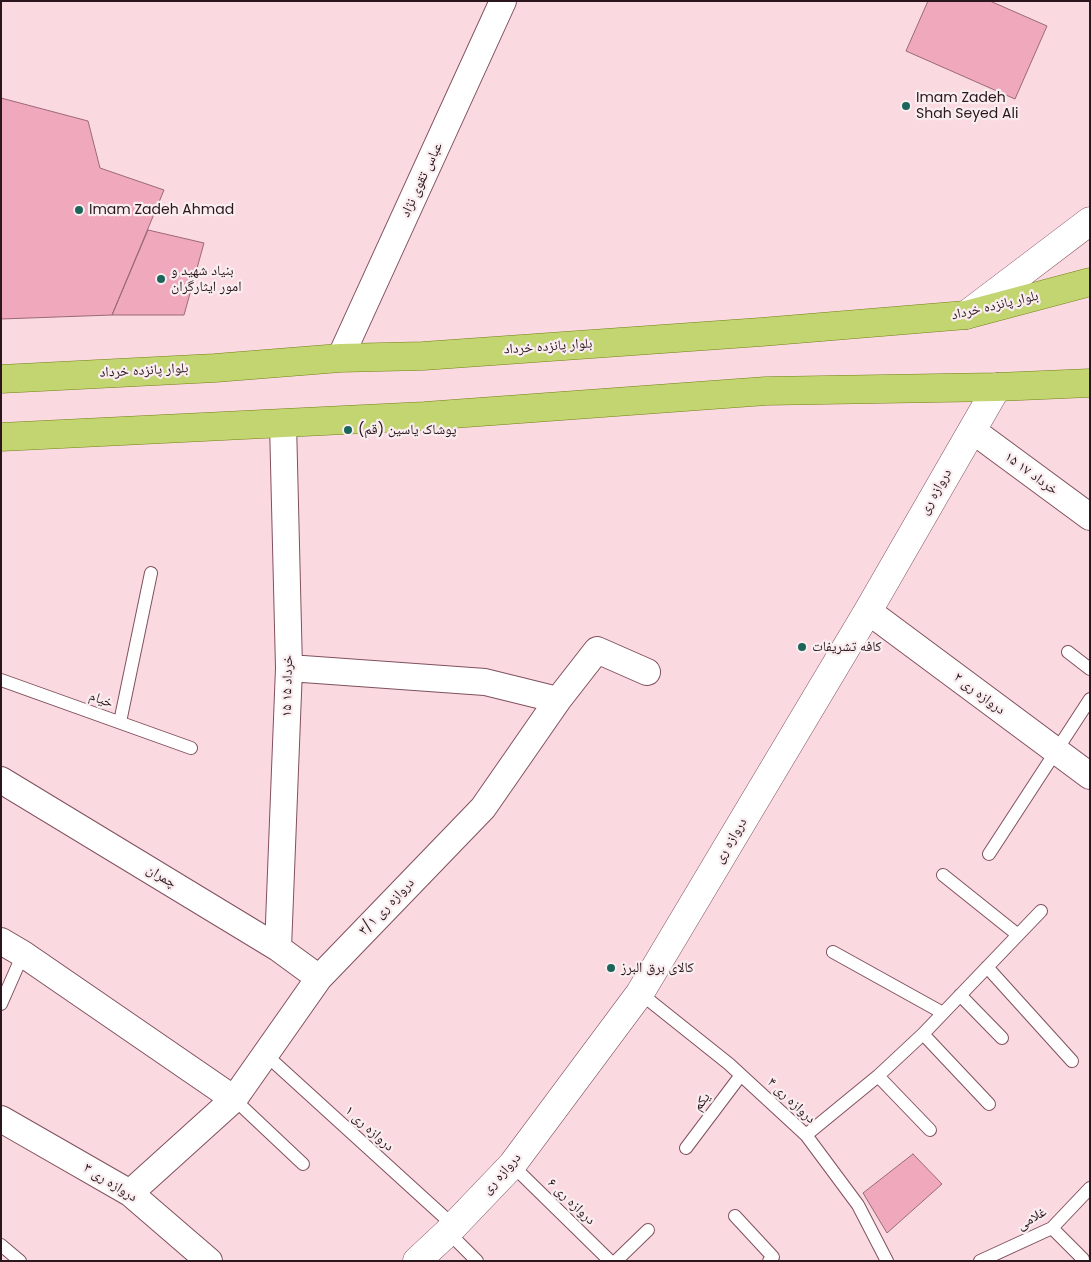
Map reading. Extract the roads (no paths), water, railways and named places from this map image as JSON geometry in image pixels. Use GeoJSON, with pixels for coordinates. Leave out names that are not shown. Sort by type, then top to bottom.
{"type":"FeatureCollection","features":[{"type":"Feature","properties":{"kind":"main road"},"geometry":{"type":"LineString","coordinates":[[966,315],[1090,221]]}},
{"type":"Feature","properties":{"kind":"main road","name":"بلوار پانزده خرداد"},"geometry":{"type":"LineString","coordinates":[[1,379],[215,368],[340,358],[433,355],[761,332],[966,315],[1090,282]]}},
{"type":"Feature","properties":{"kind":"main road"},"geometry":{"type":"LineString","coordinates":[[1,437],[424,416],[766,391],[997,387],[1090,383]]}},
{"type":"Feature","properties":{"kind":"main road","name":"دروازه ری"},"geometry":{"type":"LineString","coordinates":[[417,1261],[451,1229],[512,1165],[640,993],[868,611],[997,387]]}},
{"type":"Feature","properties":{"kind":"street","name":"عباس تقوی نژاد"},"geometry":{"type":"LineString","coordinates":[[340,358],[503,1]]}},
{"type":"Feature","properties":{"kind":"street","name":"۱۵ خرداد ۱۵"},"geometry":{"type":"LineString","coordinates":[[278,948],[289,668],[283,423]]}},
{"type":"Feature","properties":{"kind":"street","name":"۱۵ خرداد ۱۷"},"geometry":{"type":"LineString","coordinates":[[972,430],[1090,517]]}},
{"type":"Feature","properties":{"kind":"street","name":"دروازه ری ۲"},"geometry":{"type":"LineString","coordinates":[[868,611],[1090,776]]}},
{"type":"Feature","properties":{"kind":"street","name":"دروازه ری ۳/۱"},"geometry":{"type":"LineString","coordinates":[[130,1193],[234,1099],[319,978],[483,808],[558,700],[597,650],[647,672]]}},
{"type":"Feature","properties":{"kind":"street"},"geometry":{"type":"LineString","coordinates":[[289,668],[485,682],[558,700]]}},
{"type":"Feature","properties":{"kind":"street","name":"چمران"},"geometry":{"type":"LineString","coordinates":[[1,780],[278,948],[319,978]]}},
{"type":"Feature","properties":{"kind":"street"},"geometry":{"type":"LineString","coordinates":[[12,948],[234,1099]]}},
{"type":"Feature","properties":{"kind":"street","name":"دروازه ری ۳"},"geometry":{"type":"LineString","coordinates":[[1,1119],[130,1193],[208,1261]]}},
{"type":"Feature","properties":{"kind":"lane"},"geometry":{"type":"LineString","coordinates":[[120,722],[151,573]]}},
{"type":"Feature","properties":{"kind":"lane"},"geometry":{"type":"LineString","coordinates":[[1068,652],[1090,669]]}},
{"type":"Feature","properties":{"kind":"lane","name":"خیام"},"geometry":{"type":"LineString","coordinates":[[1,680],[191,748]]}},
{"type":"Feature","properties":{"kind":"lane"},"geometry":{"type":"LineString","coordinates":[[989,854],[1090,699]]}},
{"type":"Feature","properties":{"kind":"lane"},"geometry":{"type":"LineString","coordinates":[[943,875],[1018,935]]}},
{"type":"Feature","properties":{"kind":"lane"},"geometry":{"type":"LineString","coordinates":[[806,1135],[878,1076],[923,1034],[1041,911]]}},
{"type":"Feature","properties":{"kind":"lane"},"geometry":{"type":"LineString","coordinates":[[1,1004],[12,948]]}},
{"type":"Feature","properties":{"kind":"lane"},"geometry":{"type":"LineString","coordinates":[[832,952],[943,1013]]}},
{"type":"Feature","properties":{"kind":"lane"},"geometry":{"type":"LineString","coordinates":[[987,967],[1072,1061]]}},
{"type":"Feature","properties":{"kind":"lane","name":"دروازه ری ۴"},"geometry":{"type":"LineString","coordinates":[[640,993],[729,1064],[806,1135],[858,1205],[887,1261]]}},
{"type":"Feature","properties":{"kind":"lane"},"geometry":{"type":"LineString","coordinates":[[960,995],[1002,1038]]}},
{"type":"Feature","properties":{"kind":"lane"},"geometry":{"type":"LineString","coordinates":[[923,1034],[989,1104]]}},
{"type":"Feature","properties":{"kind":"lane","name":"دروازه ری ۱"},"geometry":{"type":"LineString","coordinates":[[265,1054],[451,1229],[477,1261]]}},
{"type":"Feature","properties":{"kind":"lane","name":"یکم"},"geometry":{"type":"LineString","coordinates":[[686,1148],[741,1075]]}},
{"type":"Feature","properties":{"kind":"lane"},"geometry":{"type":"LineString","coordinates":[[878,1076],[930,1130]]}},
{"type":"Feature","properties":{"kind":"lane"},"geometry":{"type":"LineString","coordinates":[[234,1099],[304,1164]]}},
{"type":"Feature","properties":{"kind":"lane","name":"دروازه ری ۶"},"geometry":{"type":"LineString","coordinates":[[512,1165],[610,1261]]}},
{"type":"Feature","properties":{"kind":"lane","name":"غلامی"},"geometry":{"type":"LineString","coordinates":[[980,1261],[1052,1228],[1090,1188]]}},
{"type":"Feature","properties":{"kind":"lane"},"geometry":{"type":"LineString","coordinates":[[735,1216],[773,1257],[769,1261]]}},
{"type":"Feature","properties":{"kind":"lane"},"geometry":{"type":"LineString","coordinates":[[1052,1228],[1083,1259],[1081,1261]]}},
{"type":"Feature","properties":{"kind":"lane"},"geometry":{"type":"LineString","coordinates":[[616,1261],[648,1230]]}},
{"type":"Feature","properties":{"kind":"lane"},"geometry":{"type":"LineString","coordinates":[[1,1245],[20,1261]]}},
{"type":"Feature","properties":{"kind":"place","name":"Imam Zadeh Shah Seyed Ali"},"geometry":{"type":"Point","coordinates":[906,106]}},
{"type":"Feature","properties":{"kind":"place","name":"Imam Zadeh Ahmad"},"geometry":{"type":"Point","coordinates":[79,210]}},
{"type":"Feature","properties":{"kind":"place","name":"بنیاد شهید و امور ایثارگران"},"geometry":{"type":"Point","coordinates":[161,279]}},
{"type":"Feature","properties":{"kind":"place","name":"پوشاک یاسین (قم)"},"geometry":{"type":"Point","coordinates":[348,430]}},
{"type":"Feature","properties":{"kind":"place","name":"کافه تشریفات"},"geometry":{"type":"Point","coordinates":[802,647]}},
{"type":"Feature","properties":{"kind":"place","name":"کالای برق البرز"},"geometry":{"type":"Point","coordinates":[611,968]}}]}
